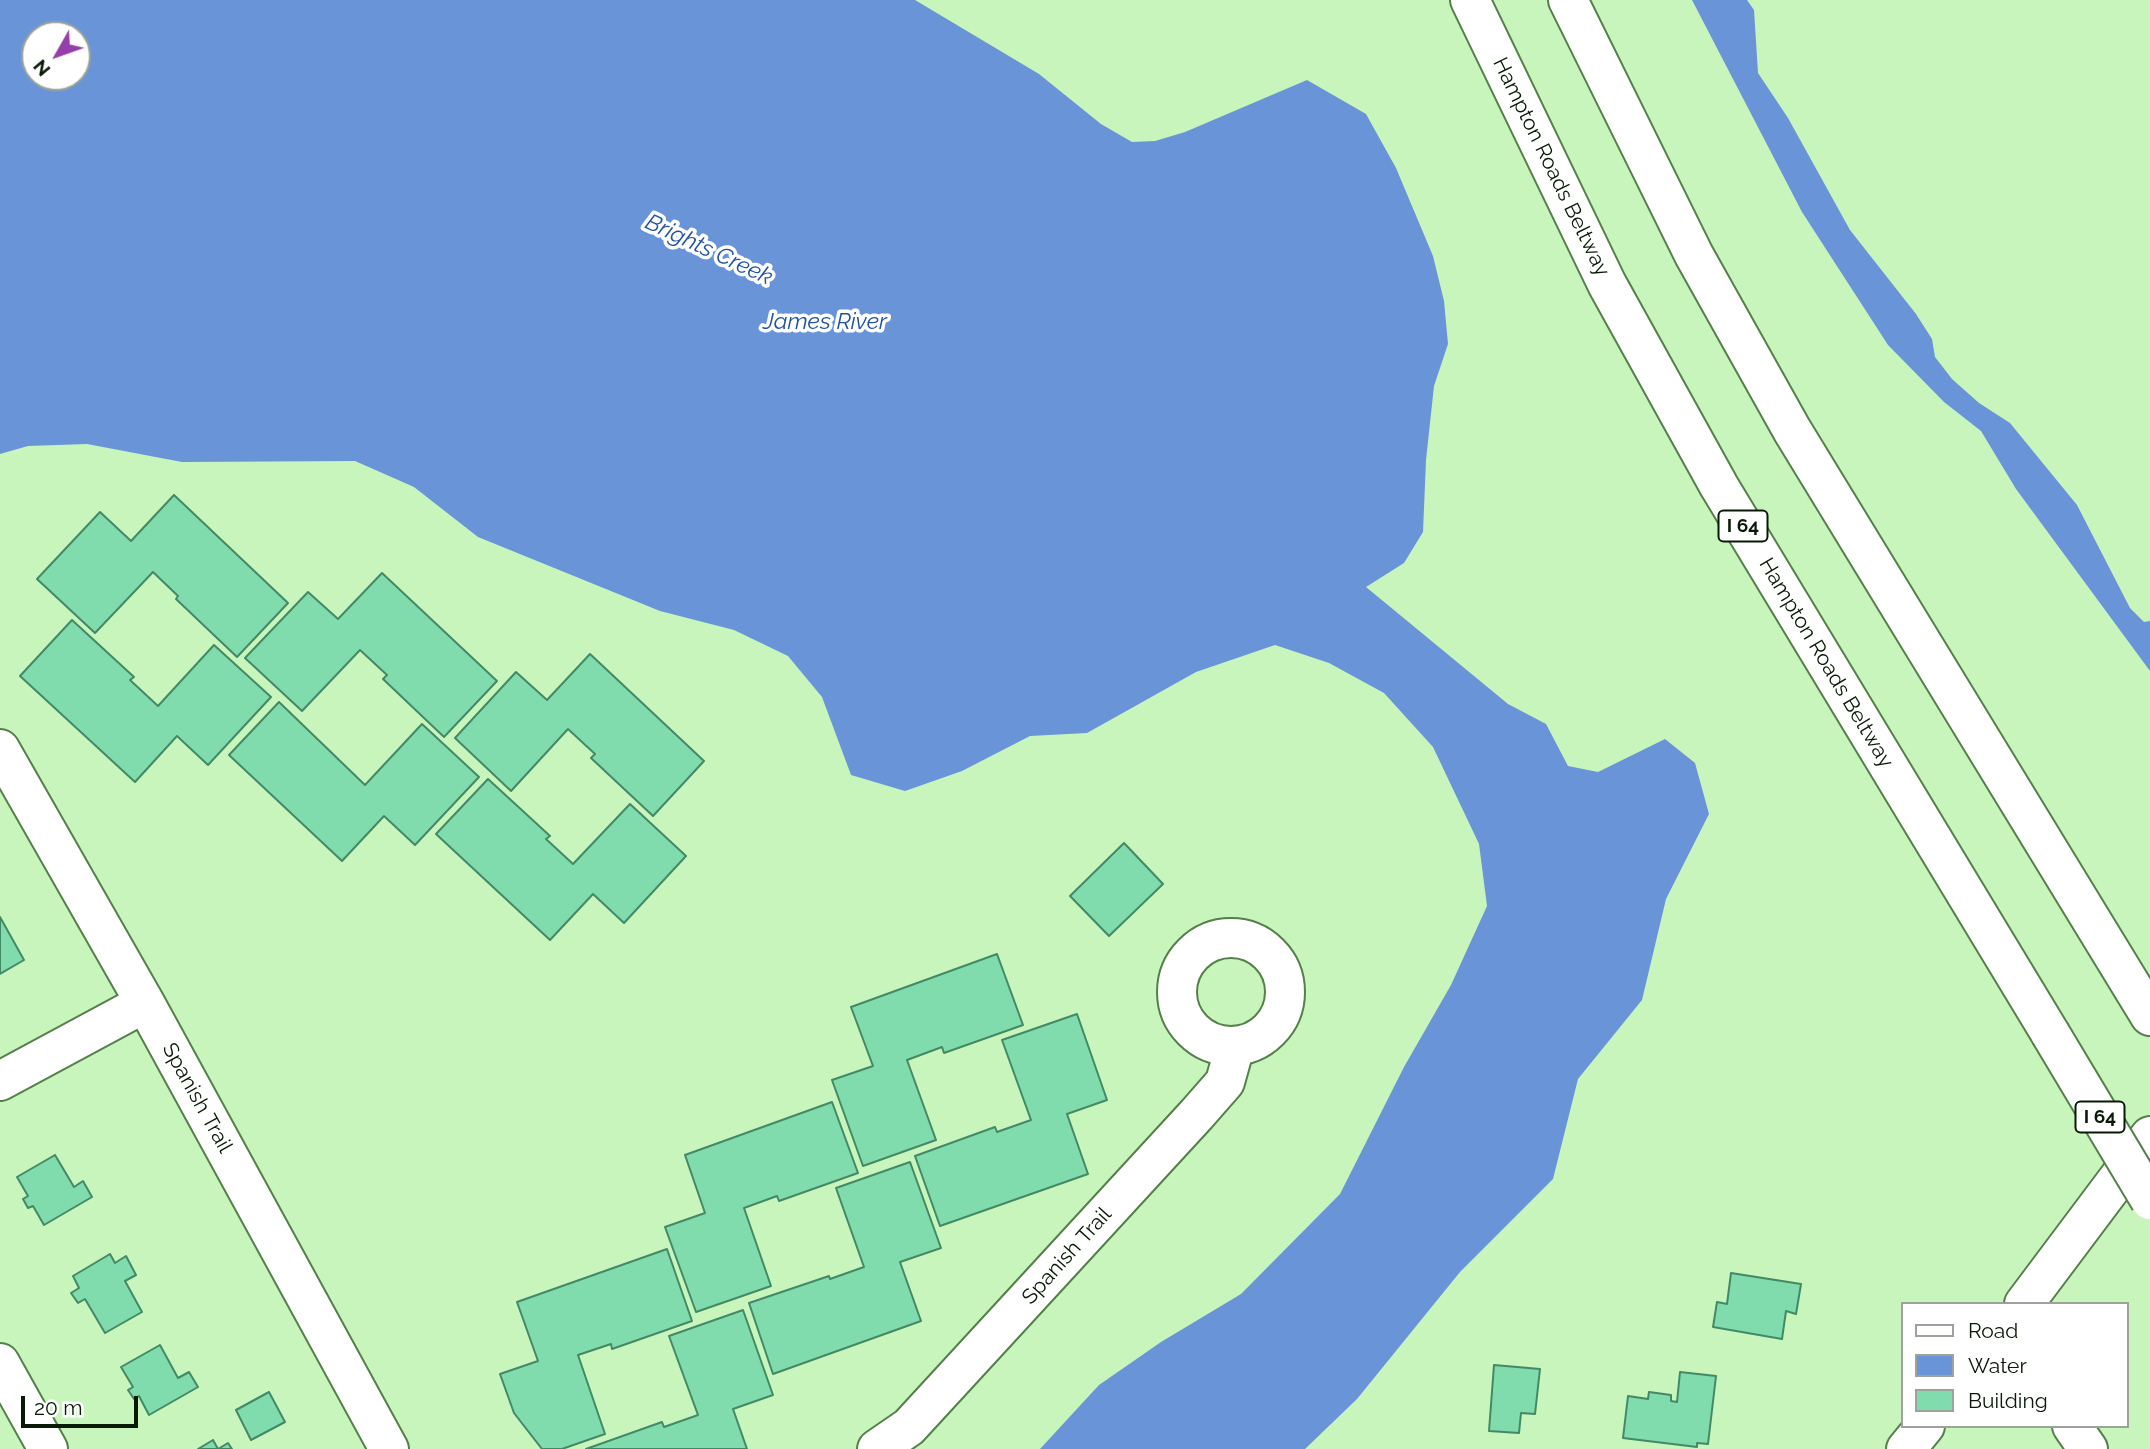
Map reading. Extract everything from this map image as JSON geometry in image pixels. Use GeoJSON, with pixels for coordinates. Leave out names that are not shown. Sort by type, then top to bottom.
{"type":"FeatureCollection","features":[{"type":"Feature","properties":{"kind":"main road","name":"Hampton Roads Beltway"},"geometry":{"type":"LineString","coordinates":[[1470,0],[1607,284],[1719,486],[2150,1200]]}},
{"type":"Feature","properties":{"kind":"main road"},"geometry":{"type":"LineString","coordinates":[[1568,0],[1694,255],[1792,430],[2150,1016]]}},
{"type":"Feature","properties":{"kind":"main road","name":"Spanish Trail"},"geometry":{"type":"LineString","coordinates":[[0,749],[145,1003],[389,1449]]}},
{"type":"Feature","properties":{"kind":"main road"},"geometry":{"type":"LineString","coordinates":[[0,1082],[145,1003]]}},
{"type":"Feature","properties":{"kind":"main road","name":"Spanish Trail"},"geometry":{"type":"LineString","coordinates":[[877,1449],[909,1427],[1197,1114],[1225,1082],[1235,1046]]}},
{"type":"Feature","properties":{"kind":"main road"},"geometry":{"type":"LineString","coordinates":[[2026,1302],[2150,1136]]}},
{"type":"Feature","properties":{"kind":"main road"},"geometry":{"type":"LineString","coordinates":[[0,1363],[48,1449]]}},
{"type":"Feature","properties":{"kind":"main road"},"geometry":{"type":"LineString","coordinates":[[1906,1449],[1922,1428]]}},
{"type":"Feature","properties":{"kind":"main road"},"geometry":{"type":"LineString","coordinates":[[2073,1428],[2088,1449]]}},
{"type":"Feature","properties":{"kind":"water","name":"James River"},"geometry":{"type":"Polygon","coordinates":[[[0,0],[915,0],[1039,74],[1101,124],[1132,142],[1155,141],[1185,132],[1307,80],[1366,114],[1396,168],[1433,256],[1444,301],[1448,344],[1434,386],[1426,460],[1423,532],[1404,563],[1366,587],[1508,704],[1546,724],[1568,766],[1598,772],[1665,739],[1695,763],[1709,814],[1666,899],[1642,1000],[1578,1079],[1553,1179],[1460,1272],[1357,1399],[1305,1449],[1040,1449],[1099,1385],[1161,1342],[1241,1294],[1340,1194],[1404,1067],[1451,985],[1487,906],[1479,844],[1433,747],[1384,693],[1329,663],[1275,645],[1196,672],[1087,733],[1030,736],[962,771],[905,791],[851,775],[822,697],[788,656],[734,630],[660,611],[478,537],[414,487],[355,461],[182,462],[87,444],[28,446],[0,454],[0,0]]]}},
{"type":"Feature","properties":{"kind":"water"},"geometry":{"type":"Polygon","coordinates":[[[1692,0],[1747,0],[1754,10],[1758,73],[1788,118],[1850,230],[1916,314],[1932,339],[1935,357],[1952,379],[1979,403],[2010,423],[2077,505],[2130,608],[2144,622],[2150,621],[2150,671],[2016,489],[1981,431],[1944,402],[1888,345],[1802,212],[1692,0]]]}},
{"type":"Feature","properties":{"kind":"building"},"geometry":{"type":"Polygon","coordinates":[[[174,495],[288,603],[237,657],[176,599],[178,596],[153,572],[95,633],[37,579],[100,512],[131,541],[174,495]]]}},
{"type":"Feature","properties":{"kind":"building"},"geometry":{"type":"Polygon","coordinates":[[[382,573],[497,681],[444,737],[383,679],[387,675],[360,650],[302,711],[245,658],[308,592],[338,619],[382,573]]]}},
{"type":"Feature","properties":{"kind":"building"},"geometry":{"type":"Polygon","coordinates":[[[72,620],[134,677],[130,680],[158,706],[214,645],[271,697],[208,765],[177,736],[135,782],[20,676],[72,620]]]}},
{"type":"Feature","properties":{"kind":"building"},"geometry":{"type":"Polygon","coordinates":[[[590,654],[704,761],[653,816],[591,758],[595,754],[568,729],[511,791],[455,738],[516,672],[547,700],[590,654]]]}},
{"type":"Feature","properties":{"kind":"building"},"geometry":{"type":"Polygon","coordinates":[[[279,702],[365,785],[422,724],[479,777],[415,845],[384,816],[342,861],[229,755],[279,702]]]}},
{"type":"Feature","properties":{"kind":"building"},"geometry":{"type":"Polygon","coordinates":[[[488,779],[550,836],[546,839],[573,864],[630,804],[686,856],[624,923],[593,894],[550,940],[436,834],[488,779]]]}},
{"type":"Feature","properties":{"kind":"building"},"geometry":{"type":"Polygon","coordinates":[[[1124,843],[1163,884],[1109,936],[1070,896],[1124,843]]]}},
{"type":"Feature","properties":{"kind":"building"},"geometry":{"type":"Polygon","coordinates":[[[0,917],[24,960],[0,974],[0,917]]]}},
{"type":"Feature","properties":{"kind":"building"},"geometry":{"type":"Polygon","coordinates":[[[997,954],[1023,1025],[944,1053],[942,1047],[907,1060],[936,1140],[863,1166],[832,1080],[873,1066],[851,1007],[997,954]]]}},
{"type":"Feature","properties":{"kind":"building"},"geometry":{"type":"Polygon","coordinates":[[[1077,1014],[1107,1100],[1067,1114],[1088,1174],[940,1226],[915,1156],[995,1127],[997,1132],[1031,1120],[1002,1040],[1077,1014]]]}},
{"type":"Feature","properties":{"kind":"building"},"geometry":{"type":"Polygon","coordinates":[[[832,1102],[858,1173],[779,1201],[777,1196],[744,1208],[771,1286],[696,1312],[665,1227],[705,1213],[685,1155],[832,1102]]]}},
{"type":"Feature","properties":{"kind":"building"},"geometry":{"type":"Polygon","coordinates":[[[55,1155],[74,1187],[83,1181],[92,1197],[44,1225],[33,1206],[28,1208],[23,1199],[28,1196],[17,1177],[55,1155]]]}},
{"type":"Feature","properties":{"kind":"building"},"geometry":{"type":"Polygon","coordinates":[[[910,1162],[941,1248],[900,1262],[921,1321],[773,1374],[749,1303],[864,1267],[836,1188],[910,1162]]]}},
{"type":"Feature","properties":{"kind":"building"},"geometry":{"type":"Polygon","coordinates":[[[667,1249],[692,1321],[612,1349],[611,1344],[578,1355],[605,1434],[562,1449],[542,1449],[514,1413],[500,1374],[538,1361],[517,1302],[667,1249]]]}},
{"type":"Feature","properties":{"kind":"building"},"geometry":{"type":"Polygon","coordinates":[[[110,1254],[115,1263],[126,1256],[136,1275],[125,1281],[142,1312],[105,1333],[85,1299],[78,1303],[71,1293],[79,1288],[73,1276],[110,1254]]]}},
{"type":"Feature","properties":{"kind":"building"},"geometry":{"type":"Polygon","coordinates":[[[1731,1273],[1801,1284],[1796,1314],[1786,1311],[1782,1339],[1713,1327],[1717,1302],[1727,1304],[1731,1273]]]}},
{"type":"Feature","properties":{"kind":"building"},"geometry":{"type":"Polygon","coordinates":[[[743,1310],[773,1395],[733,1409],[747,1449],[586,1449],[662,1422],[664,1427],[698,1415],[669,1336],[743,1310]]]}},
{"type":"Feature","properties":{"kind":"building"},"geometry":{"type":"Polygon","coordinates":[[[160,1345],[178,1378],[189,1372],[198,1387],[149,1415],[139,1396],[134,1399],[128,1390],[133,1387],[121,1367],[160,1345]]]}},
{"type":"Feature","properties":{"kind":"building"},"geometry":{"type":"Polygon","coordinates":[[[1494,1365],[1540,1369],[1535,1414],[1521,1413],[1519,1433],[1489,1431],[1494,1365]]]}},
{"type":"Feature","properties":{"kind":"building"},"geometry":{"type":"Polygon","coordinates":[[[1680,1372],[1716,1376],[1708,1444],[1697,1443],[1697,1447],[1623,1438],[1628,1396],[1648,1399],[1649,1392],[1671,1395],[1671,1401],[1677,1402],[1680,1372]]]}},
{"type":"Feature","properties":{"kind":"building"},"geometry":{"type":"Polygon","coordinates":[[[269,1392],[285,1422],[251,1440],[236,1410],[269,1392]]]}},
{"type":"Feature","properties":{"kind":"building"},"geometry":{"type":"Polygon","coordinates":[[[213,1440],[218,1449],[198,1449],[213,1440]]]}},
{"type":"Feature","properties":{"kind":"building"},"geometry":{"type":"Polygon","coordinates":[[[228,1443],[232,1449],[218,1449],[228,1443]]]}},
{"type":"Feature","properties":{"kind":"water label","name":"Brights Creek"},"geometry":{"type":"Point","coordinates":[709,250]}}]}
